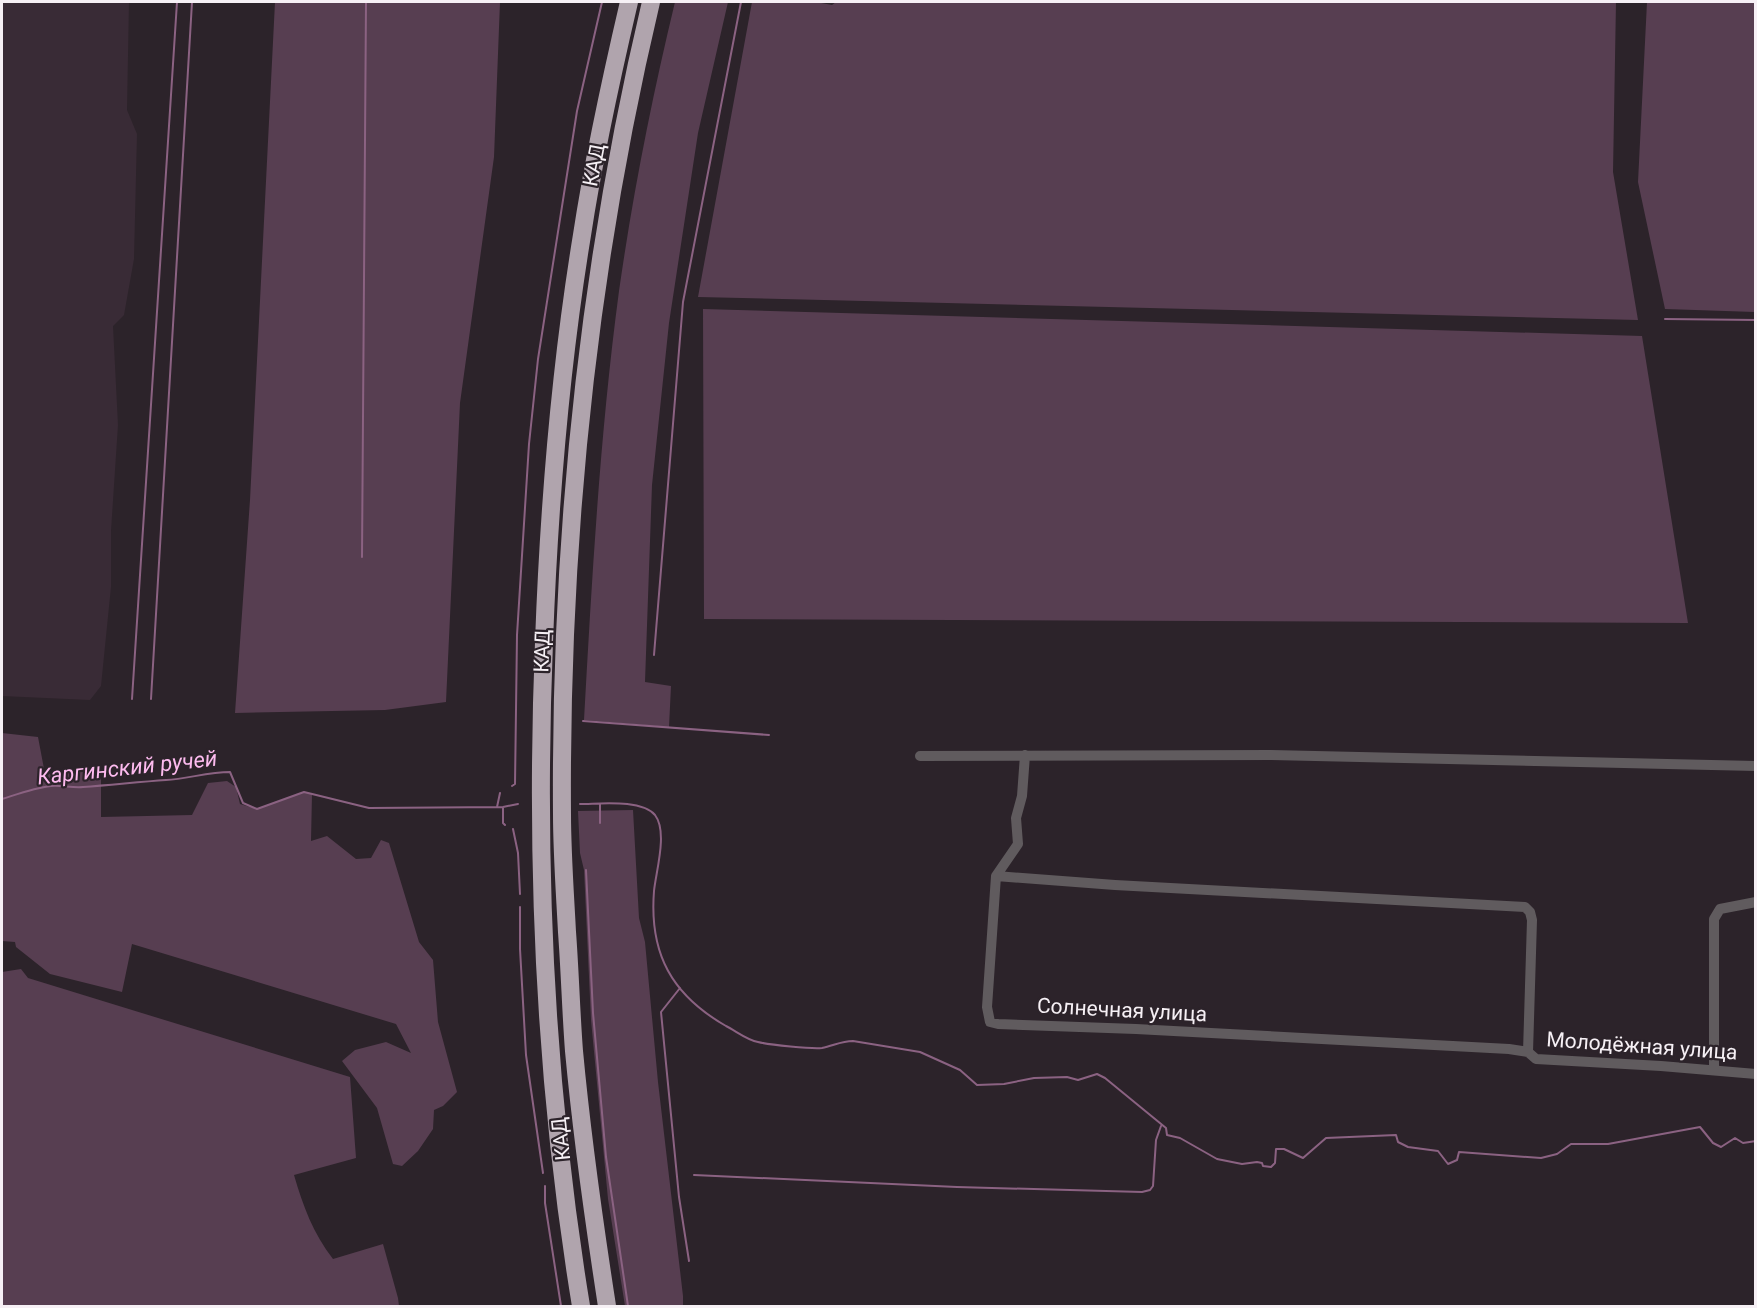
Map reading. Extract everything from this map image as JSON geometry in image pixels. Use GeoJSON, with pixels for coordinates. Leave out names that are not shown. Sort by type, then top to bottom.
{"type":"FeatureCollection","features":[{"type":"Feature","properties":{"kind":"highway","name":"КАД"},"geometry":{"type":"LineString","coordinates":[[581,1306],[570,1238],[553,1098],[545,991],[541,698],[550,510],[566,346],[582,234],[628,2]]}},
{"type":"Feature","properties":{"kind":"highway","name":"КАД"},"geometry":{"type":"LineString","coordinates":[[607,1306],[589,1187],[574,1048],[562,816],[567,578],[588,350],[603,237],[635,68],[651,2]]}},
{"type":"Feature","properties":{"kind":"street"},"geometry":{"type":"LineString","coordinates":[[996,876],[1018,844],[1016,818],[1022,796],[1026,755]]}},
{"type":"Feature","properties":{"kind":"street"},"geometry":{"type":"LineString","coordinates":[[920,756],[1271,755],[1755,766]]}},
{"type":"Feature","properties":{"kind":"street"},"geometry":{"type":"LineString","coordinates":[[996,876],[1115,885],[1525,907],[1530,912],[1532,920],[1528,1052]]}},
{"type":"Feature","properties":{"kind":"street","name":"Солнечная улица"},"geometry":{"type":"LineString","coordinates":[[996,876],[987,1007],[990,1022],[1509,1049],[1528,1052]]}},
{"type":"Feature","properties":{"kind":"street"},"geometry":{"type":"LineString","coordinates":[[1714,1070],[1714,919],[1720,909],[1755,902]]}},
{"type":"Feature","properties":{"kind":"street","name":"Молодёжная улица"},"geometry":{"type":"LineString","coordinates":[[1528,1052],[1536,1059],[1755,1074]]}},
{"type":"Feature","properties":{"kind":"shaded area"},"geometry":{"type":"Polygon","coordinates":[[[2,2],[129,2],[127,110],[137,134],[134,259],[124,315],[113,326],[118,425],[111,531],[111,587],[101,686],[90,700],[2,696],[2,2]]]}},
{"type":"Feature","properties":{"kind":"shaded area"},"geometry":{"type":"Polygon","coordinates":[[[275,2],[500,2],[494,157],[460,403],[446,702],[385,710],[235,713],[250,500],[275,2]]]}},
{"type":"Feature","properties":{"kind":"shaded area"},"geometry":{"type":"Polygon","coordinates":[[[675,2],[728,2],[698,133],[669,323],[652,485],[645,682],[671,686],[669,727],[584,720],[602,451],[612,344],[630,218],[675,2]]]}},
{"type":"Feature","properties":{"kind":"shaded area"},"geometry":{"type":"Polygon","coordinates":[[[752,2],[816,2],[832,5],[836,2],[1616,2],[1613,172],[1638,320],[698,297],[752,2]]]}},
{"type":"Feature","properties":{"kind":"shaded area"},"geometry":{"type":"Polygon","coordinates":[[[1647,2],[1755,2],[1755,312],[1665,309],[1638,182],[1647,2]]]}},
{"type":"Feature","properties":{"kind":"shaded area"},"geometry":{"type":"Polygon","coordinates":[[[703,309],[1642,336],[1688,623],[704,619],[703,309]]]}},
{"type":"Feature","properties":{"kind":"shaded area"},"geometry":{"type":"Polygon","coordinates":[[[2,733],[38,737],[45,774],[101,771],[101,817],[192,815],[208,783],[227,781],[236,787],[240,804],[257,809],[304,792],[312,794],[311,841],[327,836],[356,859],[371,858],[381,840],[389,843],[419,942],[433,960],[438,1022],[457,1092],[443,1106],[434,1110],[433,1129],[418,1151],[402,1166],[393,1164],[377,1108],[342,1061],[355,1050],[386,1042],[411,1053],[396,1024],[132,944],[122,992],[50,974],[16,947],[15,942],[2,941],[2,733]]]}},
{"type":"Feature","properties":{"kind":"shaded area"},"geometry":{"type":"Polygon","coordinates":[[[633,810],[639,918],[645,942],[683,1306],[625,1306],[608,1199],[591,1020],[584,870],[580,853],[578,811],[633,810]]]}},
{"type":"Feature","properties":{"kind":"shaded area"},"geometry":{"type":"Polygon","coordinates":[[[21,969],[28,978],[350,1077],[356,1158],[294,1175],[309,1219],[333,1259],[383,1244],[399,1306],[2,1306],[2,972],[21,969]]]}},
{"type":"Feature","properties":{"kind":"waterway"},"geometry":{"type":"LineString","coordinates":[[132,699],[177,2]]}},
{"type":"Feature","properties":{"kind":"waterway"},"geometry":{"type":"LineString","coordinates":[[151,699],[192,2]]}},
{"type":"Feature","properties":{"kind":"waterway"},"geometry":{"type":"LineString","coordinates":[[362,557],[366,2]]}},
{"type":"Feature","properties":{"kind":"waterway"},"geometry":{"type":"LineString","coordinates":[[512,786],[515,784],[517,635],[529,444],[538,359],[577,111],[602,2]]}},
{"type":"Feature","properties":{"kind":"waterway"},"geometry":{"type":"LineString","coordinates":[[654,655],[683,302],[741,2]]}},
{"type":"Feature","properties":{"kind":"waterway"},"geometry":{"type":"LineString","coordinates":[[1665,319],[1756,320]]}},
{"type":"Feature","properties":{"kind":"waterway"},"geometry":{"type":"LineString","coordinates":[[583,721],[769,735]]}},
{"type":"Feature","properties":{"kind":"waterway","name":"Каргинский ручей"},"geometry":{"type":"LineString","coordinates":[[2,799],[51,786],[93,786],[230,772],[243,803],[257,809],[304,792],[369,808],[503,807],[518,804]]}},
{"type":"Feature","properties":{"kind":"waterway"},"geometry":{"type":"LineString","coordinates":[[497,807],[500,793]]}},
{"type":"Feature","properties":{"kind":"waterway","name":"Каргинский ручей"},"geometry":{"type":"LineString","coordinates":[[580,804],[630,804],[649,810],[655,815],[659,822],[661,841],[653,914],[660,953],[678,986],[691,1001],[707,1014],[754,1041],[817,1048],[853,1041],[920,1052],[960,1070],[977,1085],[1004,1084],[1034,1078],[1067,1077],[1078,1080],[1097,1074],[1166,1128],[1167,1135],[1180,1138],[1217,1159],[1242,1164],[1257,1162],[1271,1167],[1275,1163],[1276,1149],[1284,1149],[1303,1158],[1326,1138],[1396,1135],[1398,1142],[1408,1147],[1438,1151],[1448,1164],[1457,1160],[1459,1152],[1541,1158],[1557,1154],[1571,1144],[1608,1144],[1700,1127],[1713,1143],[1721,1147],[1735,1138],[1743,1143],[1756,1141]]}},
{"type":"Feature","properties":{"kind":"waterway"},"geometry":{"type":"LineString","coordinates":[[600,804],[600,823]]}},
{"type":"Feature","properties":{"kind":"waterway"},"geometry":{"type":"LineString","coordinates":[[503,807],[505,825]]}},
{"type":"Feature","properties":{"kind":"waterway"},"geometry":{"type":"LineString","coordinates":[[513,829],[518,853],[520,894]]}},
{"type":"Feature","properties":{"kind":"waterway"},"geometry":{"type":"LineString","coordinates":[[586,870],[593,1013],[606,1157],[628,1306]]}},
{"type":"Feature","properties":{"kind":"waterway"},"geometry":{"type":"LineString","coordinates":[[520,907],[526,1055],[543,1173]]}},
{"type":"Feature","properties":{"kind":"waterway"},"geometry":{"type":"LineString","coordinates":[[680,988],[661,1012],[679,1197],[689,1261]]}},
{"type":"Feature","properties":{"kind":"waterway"},"geometry":{"type":"LineString","coordinates":[[694,1175],[957,1187],[1142,1192],[1150,1190],[1153,1186],[1156,1140],[1161,1126]]}},
{"type":"Feature","properties":{"kind":"waterway"},"geometry":{"type":"LineString","coordinates":[[545,1186],[545,1203],[561,1306]]}}]}
